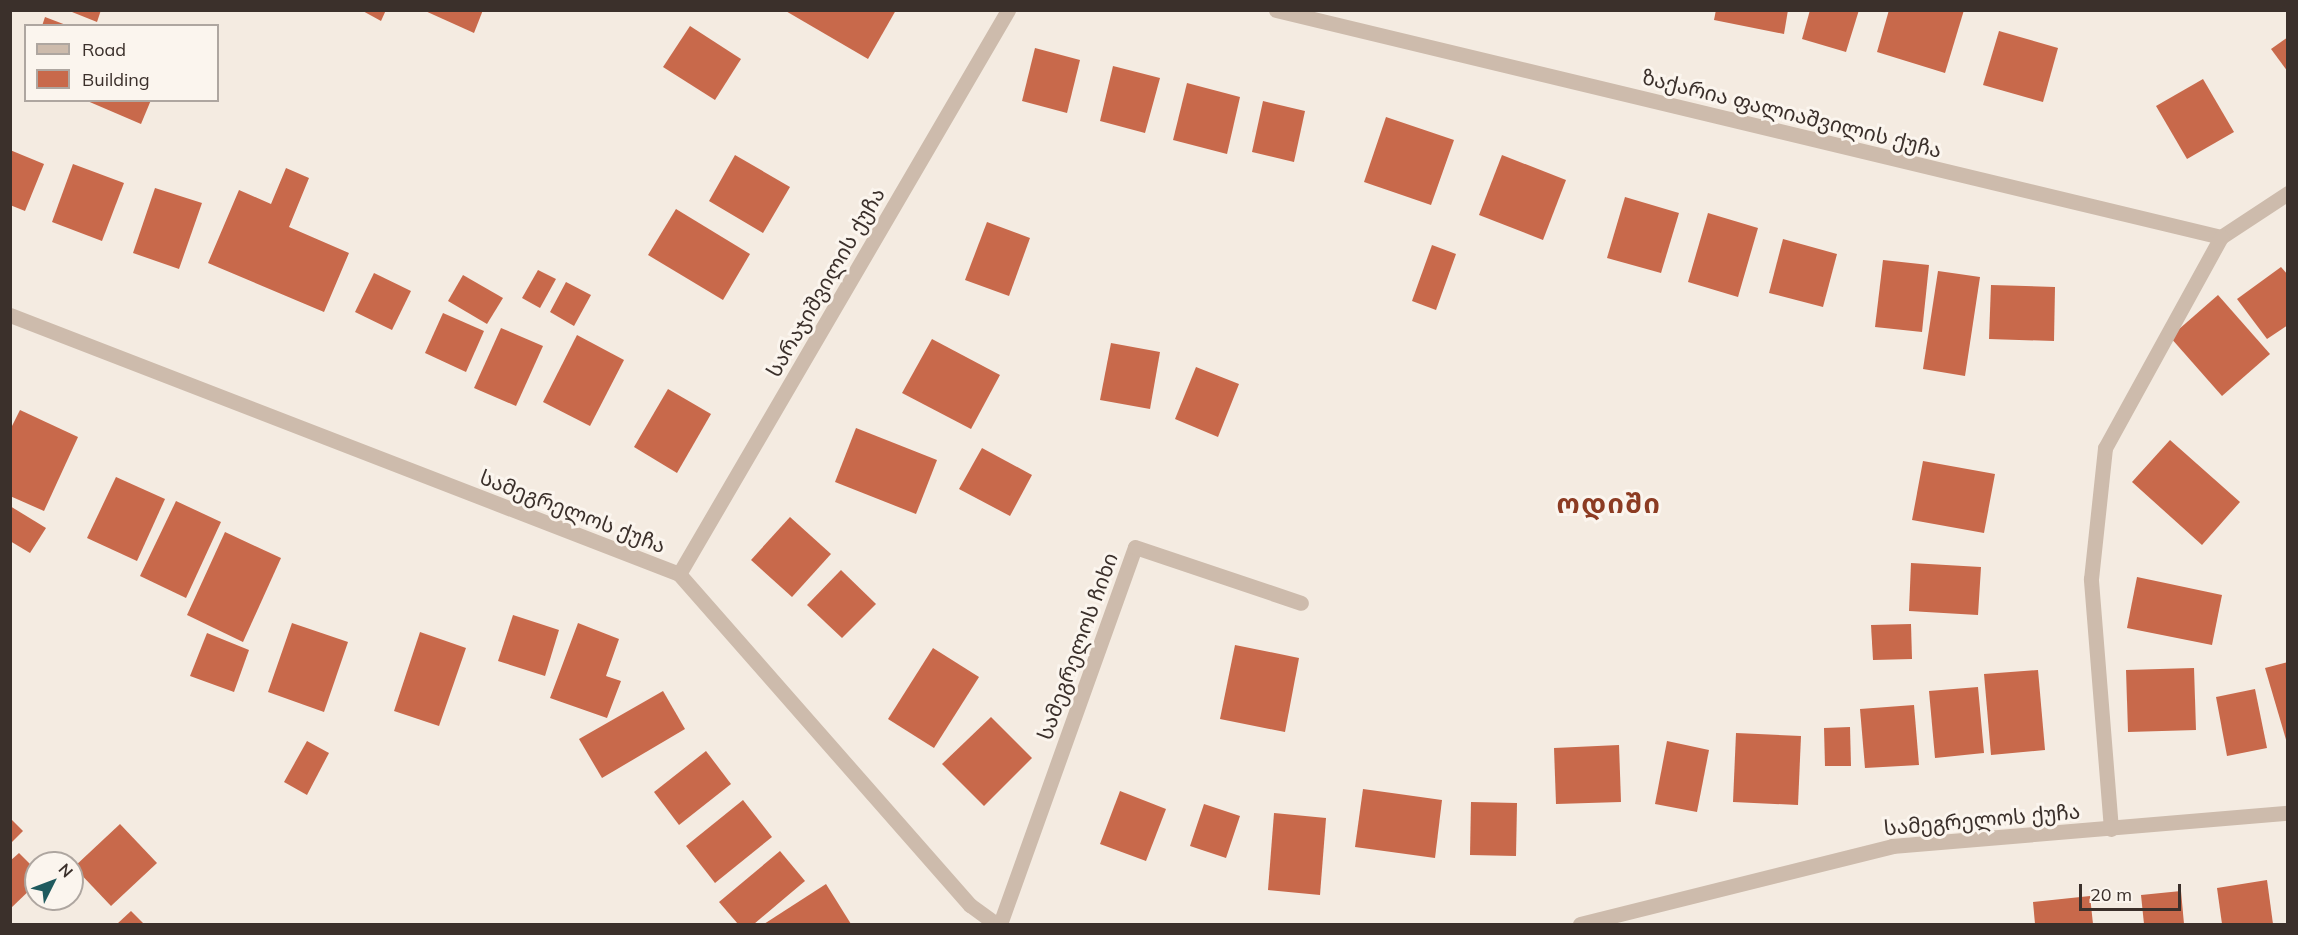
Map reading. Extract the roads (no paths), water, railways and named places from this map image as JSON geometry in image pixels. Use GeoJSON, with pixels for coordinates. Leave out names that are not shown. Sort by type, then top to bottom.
{"type":"FeatureCollection","features":[{"type":"Feature","properties":{"kind":"street","name":"სარაჯიშვილის ქუჩა"},"geometry":{"type":"LineString","coordinates":[[679,574],[1008,10]]}},
{"type":"Feature","properties":{"kind":"street","name":"ზაქარია ფალიაშვილის ქუჩა"},"geometry":{"type":"LineString","coordinates":[[1276,10],[2221,237]]}},
{"type":"Feature","properties":{"kind":"street"},"geometry":{"type":"LineString","coordinates":[[2111,829],[2091,579],[2105,448],[2221,237],[2288,193]]}},
{"type":"Feature","properties":{"kind":"street","name":"სამეგრელოს ქუჩა"},"geometry":{"type":"LineString","coordinates":[[10,315],[679,574],[970,905],[998,924]]}},
{"type":"Feature","properties":{"kind":"street","name":"სამეგრელოს ჩიხი"},"geometry":{"type":"LineString","coordinates":[[998,924],[1135,547],[1301,603]]}},
{"type":"Feature","properties":{"kind":"street","name":"სამეგრელოს ქუჩა"},"geometry":{"type":"LineString","coordinates":[[1580,924],[1892,846],[2288,813]]}},
{"type":"Feature","properties":{"kind":"district","name":"ოდიში"},"geometry":{"type":"Point","coordinates":[1609,504]}}]}
